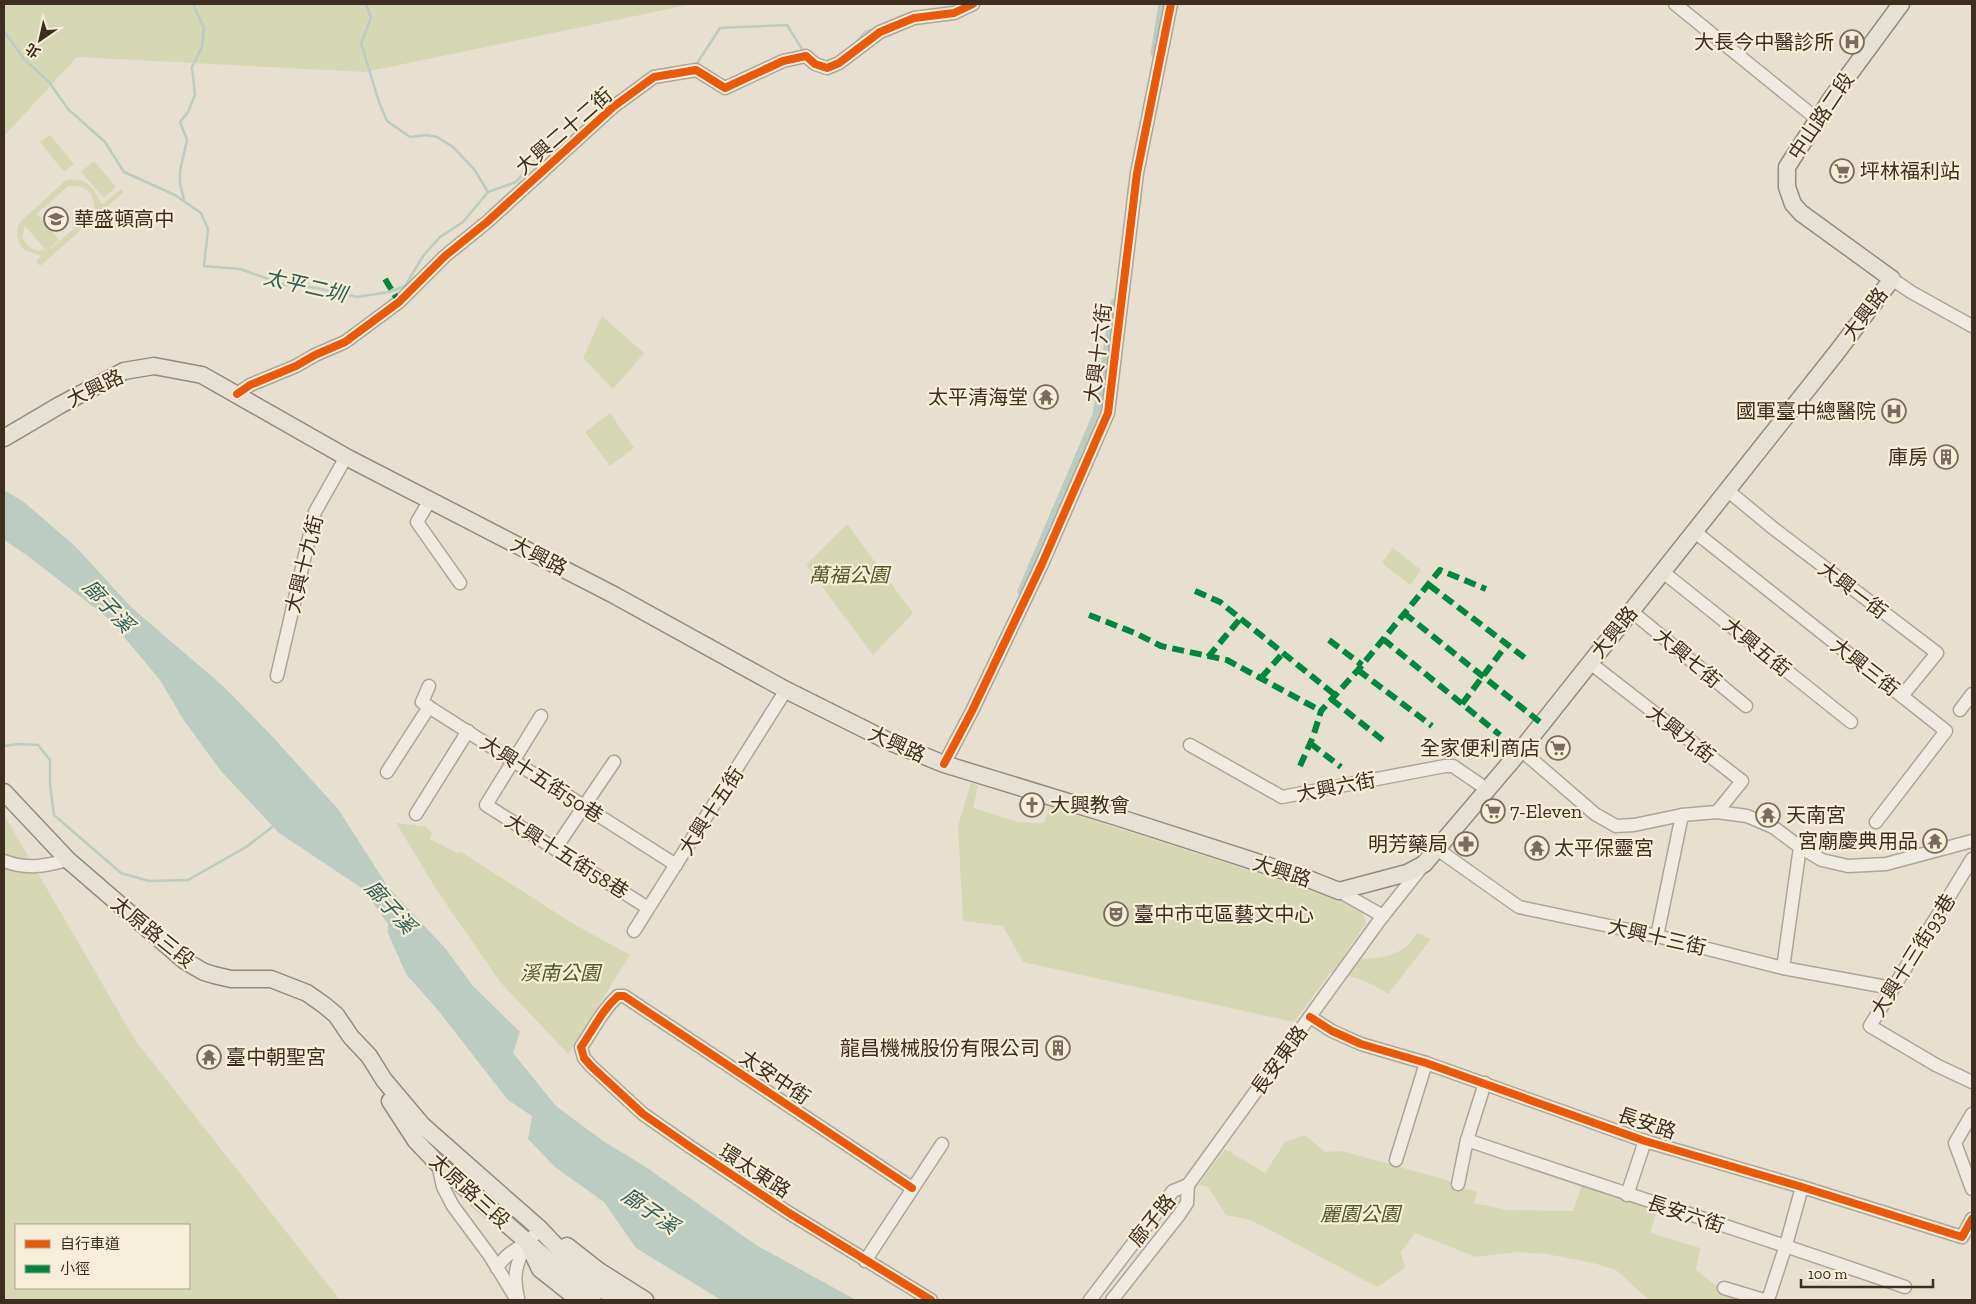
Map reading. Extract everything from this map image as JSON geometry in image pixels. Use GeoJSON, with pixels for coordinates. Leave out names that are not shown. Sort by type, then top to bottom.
{"type":"FeatureCollection","features":[{"type":"Feature","properties":{"kind":"main road","name":"中山路二段"},"geometry":{"type":"LineString","coordinates":[[1892,279],[1801,213],[1793,204],[1787,187],[1787,167],[1817,120],[1901,4]]}},
{"type":"Feature","properties":{"kind":"main road","name":"大興路"},"geometry":{"type":"LineString","coordinates":[[4,438],[60,404],[124,372],[154,366],[194,373],[237,394],[346,456],[614,595],[786,690],[890,742],[944,764],[1117,817],[1339,890],[1406,873],[1424,864],[1521,750],[1630,610],[1663,572],[1837,352],[1892,279]]}},
{"type":"Feature","properties":{"kind":"main road","name":"太原路三段"},"geometry":{"type":"LineString","coordinates":[[4,792],[68,860],[176,954],[194,967],[204,972],[231,979],[271,980],[308,993],[336,1015],[416,1141],[438,1164],[585,1292],[599,1300]]}},
{"type":"Feature","properties":{"kind":"main road","name":"太原路三段"},"geometry":{"type":"LineString","coordinates":[[351,1037],[369,1056],[384,1080],[422,1125],[540,1229],[592,1282],[620,1300]]}},
{"type":"Feature","properties":{"kind":"main road","name":"太原路三段"},"geometry":{"type":"LineString","coordinates":[[540,1229],[559,1240],[599,1271],[645,1300]]}},
{"type":"Feature","properties":{"kind":"main road","name":"太原路三段"},"geometry":{"type":"LineString","coordinates":[[527,1241],[540,1269],[579,1300]]}},
{"type":"Feature","properties":{"kind":"street","name":"大興二十二街"},"geometry":{"type":"LineString","coordinates":[[237,394],[250,385],[296,366],[315,355],[345,342],[399,302],[445,256],[487,222],[613,107],[654,77],[696,70],[725,88],[783,60],[806,56],[815,64],[827,68],[839,63],[880,32],[914,18],[954,13],[973,4]]}},
{"type":"Feature","properties":{"kind":"street","name":"大興十六街"},"geometry":{"type":"LineString","coordinates":[[944,764],[972,711],[1042,564],[1108,413],[1137,173],[1171,4]]}},
{"type":"Feature","properties":{"kind":"street"},"geometry":{"type":"LineString","coordinates":[[1675,4],[1817,120]]}},
{"type":"Feature","properties":{"kind":"street","name":"中山路二段"},"geometry":{"type":"LineString","coordinates":[[1892,279],[1910,292],[1972,326]]}},
{"type":"Feature","properties":{"kind":"street","name":"大興十九街"},"geometry":{"type":"LineString","coordinates":[[277,676],[315,512],[346,456]]}},
{"type":"Feature","properties":{"kind":"street","name":"大興一街"},"geometry":{"type":"LineString","coordinates":[[1727,490],[1773,528],[1937,653],[1902,696]]}},
{"type":"Feature","properties":{"kind":"street"},"geometry":{"type":"LineString","coordinates":[[430,500],[417,522],[460,583]]}},
{"type":"Feature","properties":{"kind":"street","name":"大興三街"},"geometry":{"type":"LineString","coordinates":[[1694,532],[1946,731],[1876,822]]}},
{"type":"Feature","properties":{"kind":"street","name":"大興五街"},"geometry":{"type":"LineString","coordinates":[[1663,572],[1851,722]]}},
{"type":"Feature","properties":{"kind":"street","name":"大興七街"},"geometry":{"type":"LineString","coordinates":[[1630,610],[1746,706]]}},
{"type":"Feature","properties":{"kind":"street","name":"大興九街"},"geometry":{"type":"LineString","coordinates":[[1589,662],[1742,781],[1717,812]]}},
{"type":"Feature","properties":{"kind":"street"},"geometry":{"type":"LineString","coordinates":[[388,772],[429,708],[422,702],[429,686]]}},
{"type":"Feature","properties":{"kind":"street","name":"大興十五街"},"geometry":{"type":"LineString","coordinates":[[634,931],[786,690]]}},
{"type":"Feature","properties":{"kind":"street"},"geometry":{"type":"LineString","coordinates":[[1960,710],[1972,694]]}},
{"type":"Feature","properties":{"kind":"street","name":"大興十五街50巷"},"geometry":{"type":"LineString","coordinates":[[429,708],[468,731],[676,865]]}},
{"type":"Feature","properties":{"kind":"street"},"geometry":{"type":"LineString","coordinates":[[513,761],[541,716]]}},
{"type":"Feature","properties":{"kind":"street"},"geometry":{"type":"LineString","coordinates":[[416,814],[468,731]]}},
{"type":"Feature","properties":{"kind":"street","name":"大興六街"},"geometry":{"type":"LineString","coordinates":[[1190,745],[1282,797],[1445,766],[1453,766],[1488,790]]}},
{"type":"Feature","properties":{"kind":"street"},"geometry":{"type":"LineString","coordinates":[[1521,750],[1595,814],[1616,826],[1634,826],[1682,814],[1717,812],[1747,816],[1773,827],[1800,847],[1822,860],[1848,866],[1886,864],[1972,841]]}},
{"type":"Feature","properties":{"kind":"street","name":"大興十五街58巷"},"geometry":{"type":"LineString","coordinates":[[513,761],[486,804],[648,908]]}},
{"type":"Feature","properties":{"kind":"street"},"geometry":{"type":"LineString","coordinates":[[555,848],[614,762]]}},
{"type":"Feature","properties":{"kind":"street"},"geometry":{"type":"LineString","coordinates":[[1657,936],[1682,814]]}},
{"type":"Feature","properties":{"kind":"street"},"geometry":{"type":"LineString","coordinates":[[1783,968],[1800,847]]}},
{"type":"Feature","properties":{"kind":"street","name":"大興十三街"},"geometry":{"type":"LineString","coordinates":[[1437,849],[1519,907],[1657,936],[1783,968],[1892,988]]}},
{"type":"Feature","properties":{"kind":"street","name":"大興十三街93巷"},"geometry":{"type":"LineString","coordinates":[[1972,859],[1870,1026],[1936,1065],[1972,1082]]}},
{"type":"Feature","properties":{"kind":"street"},"geometry":{"type":"LineString","coordinates":[[4,861],[14,865],[34,868],[68,860]]}},
{"type":"Feature","properties":{"kind":"street","name":"長安東路"},"geometry":{"type":"LineString","coordinates":[[1188,1186],[1383,916],[1424,864]]}},
{"type":"Feature","properties":{"kind":"street"},"geometry":{"type":"LineString","coordinates":[[1339,890],[1383,916]]}},
{"type":"Feature","properties":{"kind":"street","name":"環太東路"},"geometry":{"type":"LineString","coordinates":[[618,996],[598,1020],[581,1047],[584,1058],[591,1066],[643,1114],[704,1157],[865,1261],[931,1300]]}},
{"type":"Feature","properties":{"kind":"street","name":"太安中街"},"geometry":{"type":"LineString","coordinates":[[618,996],[624,996],[634,1002],[912,1188]]}},
{"type":"Feature","properties":{"kind":"street","name":"長安路"},"geometry":{"type":"LineString","coordinates":[[1310,1017],[1332,1032],[1361,1044],[1485,1083],[1645,1141],[1962,1237],[1972,1219]]}},
{"type":"Feature","properties":{"kind":"street"},"geometry":{"type":"LineString","coordinates":[[1396,1160],[1426,1063]]}},
{"type":"Feature","properties":{"kind":"street"},"geometry":{"type":"LineString","coordinates":[[1458,1184],[1467,1140],[1485,1083]]}},
{"type":"Feature","properties":{"kind":"street"},"geometry":{"type":"LineString","coordinates":[[1972,1114],[1954,1143],[1972,1190]]}},
{"type":"Feature","properties":{"kind":"street","name":"長安六街"},"geometry":{"type":"LineString","coordinates":[[1467,1140],[1905,1287]]}},
{"type":"Feature","properties":{"kind":"street"},"geometry":{"type":"LineString","coordinates":[[1628,1195],[1645,1141]]}},
{"type":"Feature","properties":{"kind":"street"},"geometry":{"type":"LineString","coordinates":[[865,1261],[942,1144]]}},
{"type":"Feature","properties":{"kind":"street"},"geometry":{"type":"LineString","coordinates":[[438,1164],[443,1187],[453,1206],[518,1300]]}},
{"type":"Feature","properties":{"kind":"street","name":"廍子路"},"geometry":{"type":"LineString","coordinates":[[1090,1300],[1172,1191],[1188,1186],[1187,1202],[1180,1215],[1112,1300]]}},
{"type":"Feature","properties":{"kind":"street"},"geometry":{"type":"LineString","coordinates":[[1768,1300],[1786,1246],[1802,1187]]}},
{"type":"Feature","properties":{"kind":"street"},"geometry":{"type":"LineString","coordinates":[[497,1268],[500,1262],[513,1250],[540,1229]]}},
{"type":"Feature","properties":{"kind":"street"},"geometry":{"type":"LineString","coordinates":[[518,1300],[516,1264],[527,1241]]}},
{"type":"Feature","properties":{"kind":"street"},"geometry":{"type":"LineString","coordinates":[[1724,1288],[1764,1300]]}},
{"type":"Feature","properties":{"kind":"green space"},"geometry":{"type":"Polygon","coordinates":[[[4,4],[693,4],[365,72],[77,57],[4,136],[4,4]]]}},
{"type":"Feature","properties":{"kind":"green space"},"geometry":{"type":"Polygon","coordinates":[[[50,135],[74,164],[64,172],[40,142],[50,135]]]}},
{"type":"Feature","properties":{"kind":"green space"},"geometry":{"type":"Polygon","coordinates":[[[94,161],[116,187],[104,198],[81,172],[94,161]]]}},
{"type":"Feature","properties":{"kind":"green space"},"geometry":{"type":"Polygon","coordinates":[[[66,180],[85,182],[96,193],[102,205],[121,189],[124,192],[40,266],[36,262],[41,256],[24,250],[20,243],[17,233],[20,222],[66,180]],[[68,186],[37,214],[59,240],[49,249],[94,210],[93,198],[88,190],[68,186]],[[25,226],[22,237],[26,244],[35,250],[46,250],[25,226]]]}},
{"type":"Feature","properties":{"kind":"green space"},"geometry":{"type":"Polygon","coordinates":[[[602,316],[644,353],[613,389],[583,358],[602,316]]]}},
{"type":"Feature","properties":{"kind":"green space"},"geometry":{"type":"Polygon","coordinates":[[[610,413],[634,448],[610,466],[585,432],[610,413]]]}},
{"type":"Feature","properties":{"kind":"green space","name":"萬福公園"},"geometry":{"type":"Polygon","coordinates":[[[847,524],[913,613],[873,655],[806,565],[847,524]]]}},
{"type":"Feature","properties":{"kind":"green space"},"geometry":{"type":"Polygon","coordinates":[[[1393,548],[1421,570],[1410,585],[1382,563],[1393,548]]]}},
{"type":"Feature","properties":{"kind":"green space"},"geometry":{"type":"Polygon","coordinates":[[[971,783],[978,786],[973,808],[1018,822],[1044,823],[1049,806],[1360,906],[1366,923],[1343,957],[1366,959],[1390,955],[1406,947],[1417,933],[1431,939],[1388,994],[1361,980],[1331,972],[1294,1022],[1023,962],[1003,926],[963,921],[958,826],[971,783]]]}},
{"type":"Feature","properties":{"kind":"green space"},"geometry":{"type":"Polygon","coordinates":[[[4,815],[135,1040],[340,1300],[4,1300],[4,815]]]}},
{"type":"Feature","properties":{"kind":"green space","name":"溪南公園"},"geometry":{"type":"Polygon","coordinates":[[[396,823],[424,826],[432,832],[430,839],[457,853],[461,852],[572,923],[630,955],[568,1054],[501,983],[438,892],[396,823]]]}},
{"type":"Feature","properties":{"kind":"green space","name":"麗園公園"},"geometry":{"type":"Polygon","coordinates":[[[1305,1135],[1325,1152],[1342,1151],[1447,1180],[1457,1186],[1477,1192],[1474,1203],[1508,1210],[1573,1211],[1582,1185],[1657,1210],[1650,1233],[1700,1248],[1696,1270],[1714,1284],[1753,1300],[1649,1300],[1616,1270],[1593,1263],[1547,1254],[1517,1252],[1476,1257],[1415,1233],[1401,1252],[1405,1268],[1377,1287],[1251,1220],[1226,1215],[1208,1187],[1198,1185],[1225,1149],[1265,1173],[1285,1142],[1305,1135]]]}},
{"type":"Feature","properties":{"kind":"water","name":"廍子溪"},"geometry":{"type":"Polygon","coordinates":[[[4,490],[24,502],[76,547],[132,608],[223,686],[270,734],[338,809],[388,887],[445,948],[473,986],[520,1032],[513,1053],[556,1106],[603,1141],[646,1167],[756,1245],[856,1300],[721,1300],[636,1248],[604,1202],[555,1167],[528,1139],[532,1116],[508,1100],[437,1009],[406,974],[388,933],[388,924],[363,889],[279,833],[221,771],[183,719],[160,680],[109,619],[28,556],[4,540],[4,490]]]}},
{"type":"Feature","properties":{"kind":"waterway"},"geometry":{"type":"LineString","coordinates":[[184,200],[180,184],[180,171],[187,140],[180,122],[188,112],[195,95],[192,67],[202,47],[204,28],[193,4]]}},
{"type":"Feature","properties":{"kind":"waterway"},"geometry":{"type":"LineString","coordinates":[[366,4],[371,18],[361,43],[379,102],[387,121],[410,137],[427,135],[437,137],[453,147],[474,169],[488,192]]}},
{"type":"Feature","properties":{"kind":"waterway"},"geometry":{"type":"LineString","coordinates":[[1155,53],[1163,4]]}},
{"type":"Feature","properties":{"kind":"waterway","name":"太平二圳"},"geometry":{"type":"LineString","coordinates":[[696,65],[720,28],[787,25],[802,49],[806,52]]}},
{"type":"Feature","properties":{"kind":"waterway","name":"太平二圳"},"geometry":{"type":"LineString","coordinates":[[854,45],[865,32],[874,29]]}},
{"type":"Feature","properties":{"kind":"waterway","name":"太平二圳"},"geometry":{"type":"LineString","coordinates":[[4,31],[24,59],[49,82],[68,109],[105,142],[124,172],[175,195],[201,213],[208,229],[204,266],[240,269],[285,285],[316,288],[357,297],[389,292],[405,286],[423,256],[440,237],[463,222],[488,192],[516,182],[543,151],[565,144]]}},
{"type":"Feature","properties":{"kind":"waterway"},"geometry":{"type":"LineString","coordinates":[[1022,591],[1097,415],[1115,303]]}},
{"type":"Feature","properties":{"kind":"waterway"},"geometry":{"type":"LineString","coordinates":[[4,746],[18,744],[38,745],[50,760],[50,785],[54,815],[121,873],[149,881],[188,880],[246,847],[275,825]]}},
{"type":"Feature","properties":{"kind":"marked path"},"geometry":{"type":"LineString","coordinates":[[385,279],[399,302]]}},
{"type":"Feature","properties":{"kind":"marked path"},"geometry":{"type":"LineString","coordinates":[[1300,766],[1313,737],[1321,711],[1358,670],[1440,570],[1486,589]]}},
{"type":"Feature","properties":{"kind":"marked path"},"geometry":{"type":"LineString","coordinates":[[1429,585],[1529,661]]}},
{"type":"Feature","properties":{"kind":"marked path"},"geometry":{"type":"LineString","coordinates":[[1195,591],[1220,602],[1335,695]]}},
{"type":"Feature","properties":{"kind":"marked path"},"geometry":{"type":"LineString","coordinates":[[1404,613],[1541,723]]}},
{"type":"Feature","properties":{"kind":"marked path"},"geometry":{"type":"LineString","coordinates":[[1089,615],[1135,633],[1161,646],[1227,660],[1321,711]]}},
{"type":"Feature","properties":{"kind":"marked path"},"geometry":{"type":"LineString","coordinates":[[1208,657],[1240,619]]}},
{"type":"Feature","properties":{"kind":"marked path"},"geometry":{"type":"LineString","coordinates":[[1383,639],[1500,735]]}},
{"type":"Feature","properties":{"kind":"marked path"},"geometry":{"type":"LineString","coordinates":[[1329,640],[1362,665]]}},
{"type":"Feature","properties":{"kind":"marked path"},"geometry":{"type":"LineString","coordinates":[[1462,704],[1507,644]]}},
{"type":"Feature","properties":{"kind":"marked path"},"geometry":{"type":"LineString","coordinates":[[1261,678],[1283,653]]}},
{"type":"Feature","properties":{"kind":"marked path"},"geometry":{"type":"LineString","coordinates":[[1358,670],[1432,726]]}},
{"type":"Feature","properties":{"kind":"marked path"},"geometry":{"type":"LineString","coordinates":[[1331,699],[1384,741]]}},
{"type":"Feature","properties":{"kind":"marked path"},"geometry":{"type":"LineString","coordinates":[[1310,743],[1341,767]]}},
{"type":"Feature","properties":{"kind":"cycle path"},"geometry":{"type":"LineString","coordinates":[[237,394],[250,385],[296,366],[315,355],[345,342],[399,302],[445,256],[487,222],[613,107],[654,77],[696,70],[725,88],[783,61],[806,56],[815,64],[827,68],[839,63],[880,32],[914,18],[954,13],[973,4]]}},
{"type":"Feature","properties":{"kind":"cycle path"},"geometry":{"type":"LineString","coordinates":[[944,764],[972,711],[1042,564],[1108,413],[1137,173],[1171,4]]}},
{"type":"Feature","properties":{"kind":"cycle path"},"geometry":{"type":"LineString","coordinates":[[912,1188],[624,996],[618,996],[607,1007],[581,1047],[584,1058],[591,1066],[643,1114],[789,1213],[931,1300]]}},
{"type":"Feature","properties":{"kind":"cycle path"},"geometry":{"type":"LineString","coordinates":[[1310,1017],[1332,1031],[1361,1044],[1426,1063],[1645,1141],[1962,1237],[1972,1219]]}},
{"type":"Feature","properties":{"kind":"place","name":"大長今中醫診所"},"geometry":{"type":"Point","coordinates":[1852,42]}},
{"type":"Feature","properties":{"kind":"place","name":"坪林福利站"},"geometry":{"type":"Point","coordinates":[1842,171]}},
{"type":"Feature","properties":{"kind":"place","name":"華盛頓高中"},"geometry":{"type":"Point","coordinates":[56,219]}},
{"type":"Feature","properties":{"kind":"place","name":"太平清海堂"},"geometry":{"type":"Point","coordinates":[1046,397]}},
{"type":"Feature","properties":{"kind":"place","name":"國軍臺中總醫院"},"geometry":{"type":"Point","coordinates":[1894,411]}},
{"type":"Feature","properties":{"kind":"place","name":"庫房"},"geometry":{"type":"Point","coordinates":[1946,457]}},
{"type":"Feature","properties":{"kind":"place","name":"全家便利商店"},"geometry":{"type":"Point","coordinates":[1558,748]}},
{"type":"Feature","properties":{"kind":"place","name":"大興教會"},"geometry":{"type":"Point","coordinates":[1032,805]}},
{"type":"Feature","properties":{"kind":"place","name":"7-Eleven"},"geometry":{"type":"Point","coordinates":[1493,811]}},
{"type":"Feature","properties":{"kind":"place","name":"天南宮"},"geometry":{"type":"Point","coordinates":[1768,815]}},
{"type":"Feature","properties":{"kind":"place","name":"宮廟慶典用品"},"geometry":{"type":"Point","coordinates":[1935,841]}},
{"type":"Feature","properties":{"kind":"place","name":"明芳藥局"},"geometry":{"type":"Point","coordinates":[1466,844]}},
{"type":"Feature","properties":{"kind":"place","name":"太平保靈宮"},"geometry":{"type":"Point","coordinates":[1537,848]}},
{"type":"Feature","properties":{"kind":"place","name":"臺中市屯區藝文中心"},"geometry":{"type":"Point","coordinates":[1116,914]}},
{"type":"Feature","properties":{"kind":"place","name":"龍昌機械股份有限公司"},"geometry":{"type":"Point","coordinates":[1058,1048]}},
{"type":"Feature","properties":{"kind":"place","name":"臺中朝聖宮"},"geometry":{"type":"Point","coordinates":[209,1057]}}]}
